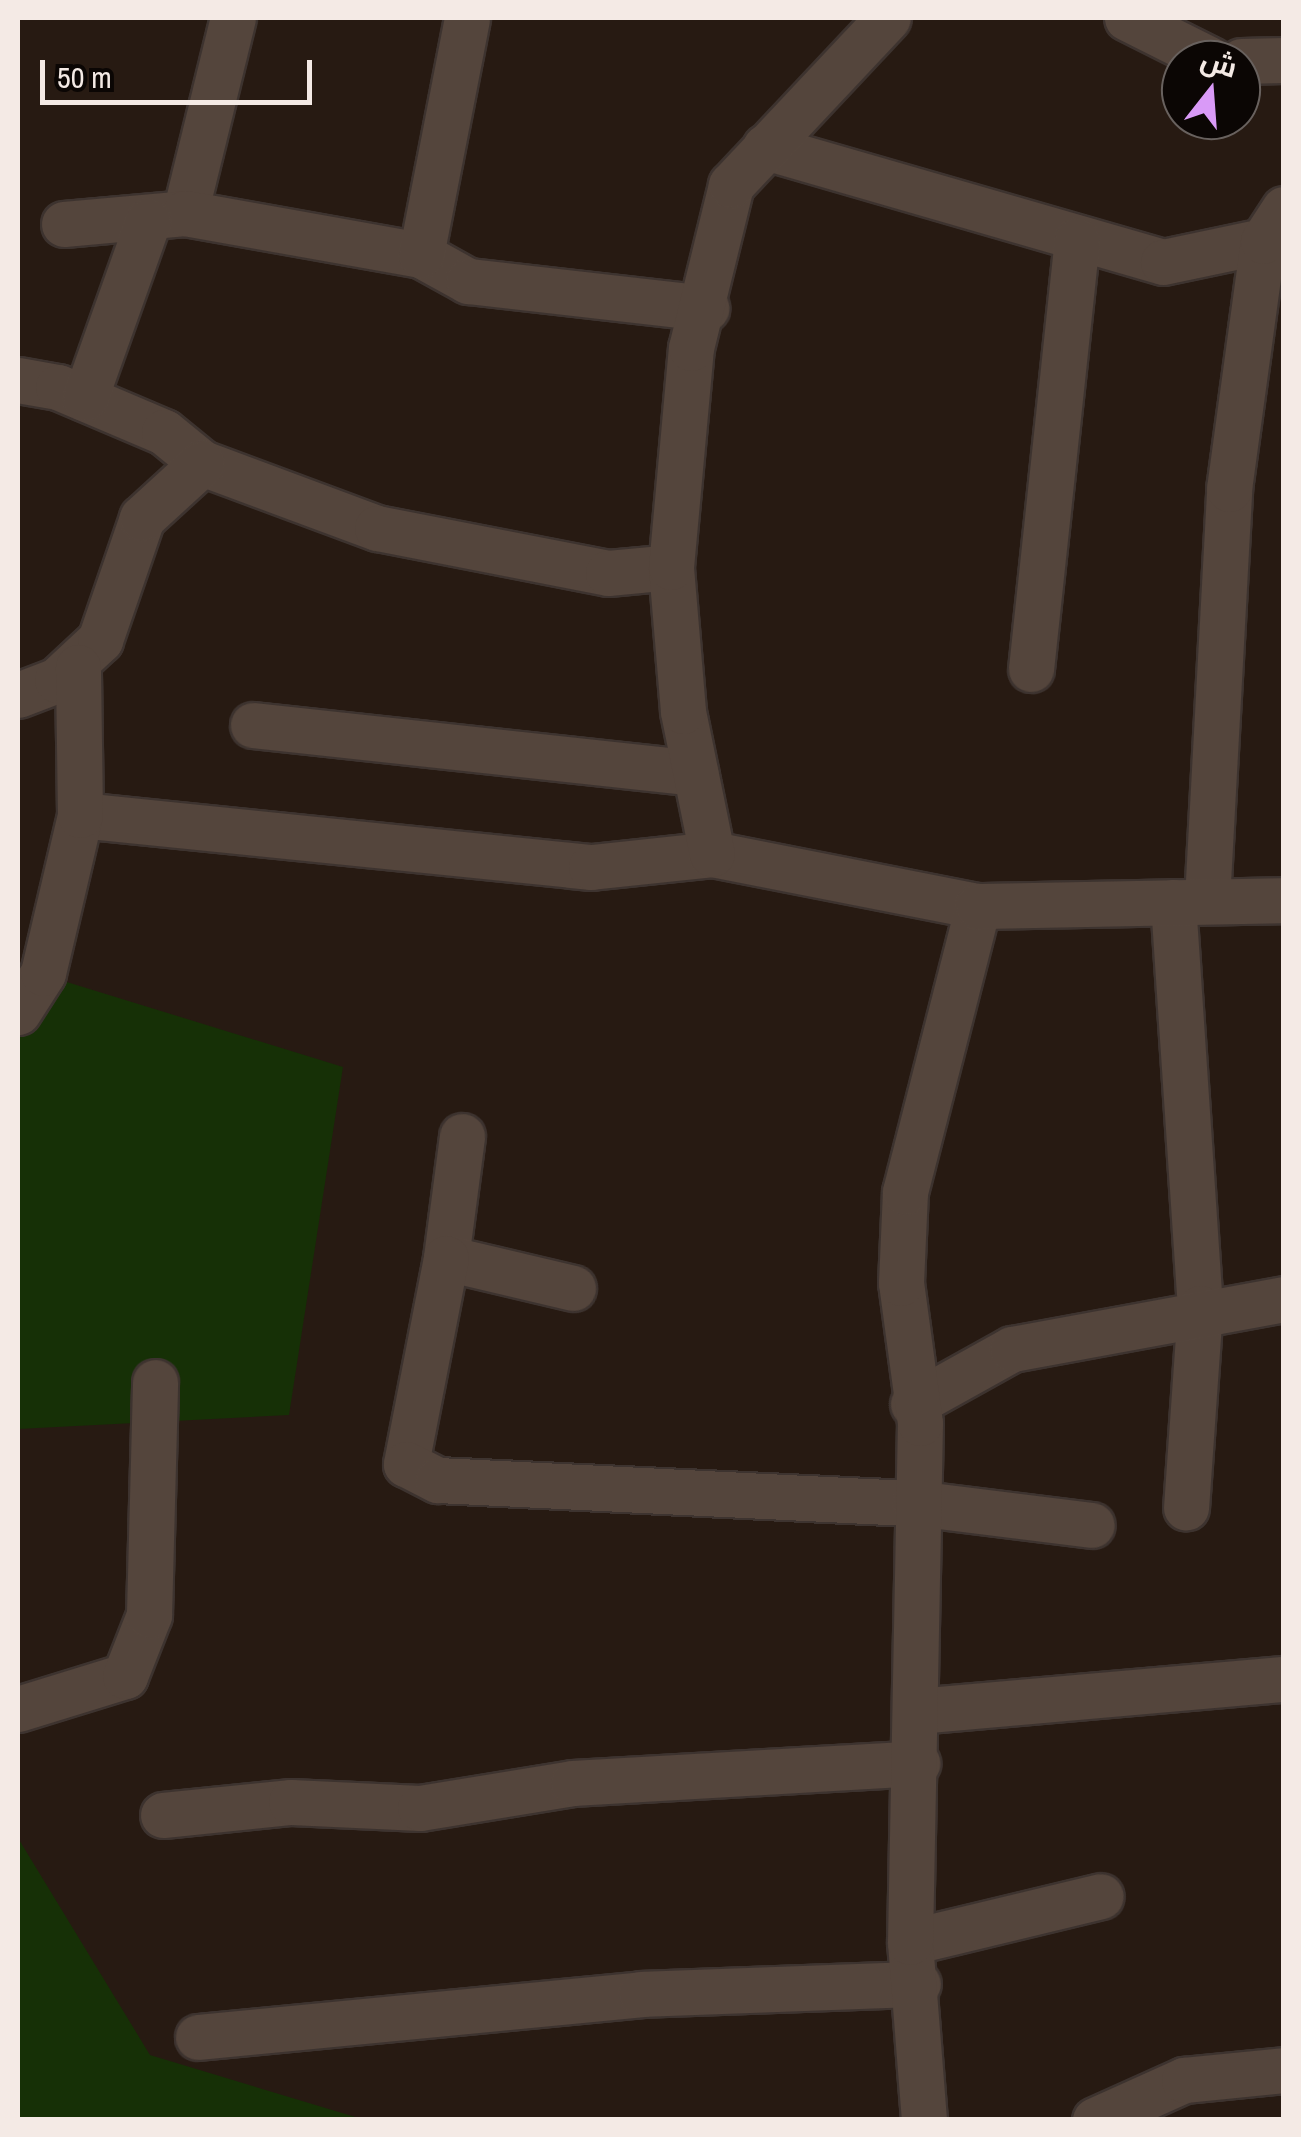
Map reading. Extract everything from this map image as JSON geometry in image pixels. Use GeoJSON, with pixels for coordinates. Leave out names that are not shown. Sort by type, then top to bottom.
{"type":"FeatureCollection","features":[{"type":"Feature","properties":{"kind":"street"},"geometry":{"type":"LineString","coordinates":[[85,398],[167,217],[232,18]]}},
{"type":"Feature","properties":{"kind":"street"},"geometry":{"type":"LineString","coordinates":[[421,255],[468,18]]}},
{"type":"Feature","properties":{"kind":"street"},"geometry":{"type":"LineString","coordinates":[[712,854],[696,773],[671,567],[690,348],[706,308],[731,185],[888,18]]}},
{"type":"Feature","properties":{"kind":"street"},"geometry":{"type":"LineString","coordinates":[[1127,18],[1172,40]]}},
{"type":"Feature","properties":{"kind":"street"},"geometry":{"type":"LineString","coordinates":[[765,147],[1076,240],[1163,262],[1273,225],[1229,490],[1190,901],[1200,1308],[1186,1508]]}},
{"type":"Feature","properties":{"kind":"street"},"geometry":{"type":"LineString","coordinates":[[64,224],[167,217],[421,255],[468,281],[706,308]]}},
{"type":"Feature","properties":{"kind":"street"},"geometry":{"type":"LineString","coordinates":[[1031,669],[1076,240]]}},
{"type":"Feature","properties":{"kind":"street"},"geometry":{"type":"LineString","coordinates":[[18,380],[85,398],[164,432],[202,463],[377,528],[608,573],[671,567]]}},
{"type":"Feature","properties":{"kind":"street"},"geometry":{"type":"LineString","coordinates":[[18,1012],[43,973],[80,815],[78,666],[121,593],[142,518],[202,463]]}},
{"type":"Feature","properties":{"kind":"street"},"geometry":{"type":"LineString","coordinates":[[18,695],[78,666]]}},
{"type":"Feature","properties":{"kind":"street"},"geometry":{"type":"LineString","coordinates":[[253,725],[696,773]]}},
{"type":"Feature","properties":{"kind":"street"},"geometry":{"type":"LineString","coordinates":[[80,815],[591,867],[712,854],[978,906],[1284,900]]}},
{"type":"Feature","properties":{"kind":"street"},"geometry":{"type":"LineString","coordinates":[[924,2120],[914,1963],[918,1763],[915,1503],[913,1404],[901,1283],[905,1192],[978,906]]}},
{"type":"Feature","properties":{"kind":"street"},"geometry":{"type":"LineString","coordinates":[[462,1136],[446,1258],[406,1464],[438,1480],[915,1503],[1092,1525]]}},
{"type":"Feature","properties":{"kind":"street"},"geometry":{"type":"LineString","coordinates":[[446,1258],[573,1288]]}},
{"type":"Feature","properties":{"kind":"street"},"geometry":{"type":"LineString","coordinates":[[913,1404],[1012,1348],[1200,1308],[1284,1299]]}},
{"type":"Feature","properties":{"kind":"street"},"geometry":{"type":"LineString","coordinates":[[18,1709],[125,1676],[149,1615],[155,1382]]}},
{"type":"Feature","properties":{"kind":"street"},"geometry":{"type":"LineString","coordinates":[[916,1711],[1283,1680]]}},
{"type":"Feature","properties":{"kind":"street"},"geometry":{"type":"LineString","coordinates":[[162,1815],[292,1802],[420,1808],[573,1782],[918,1763]]}},
{"type":"Feature","properties":{"kind":"street"},"geometry":{"type":"LineString","coordinates":[[198,2036],[641,1994],[914,1963],[1101,1896]]}},
{"type":"Feature","properties":{"kind":"street"},"geometry":{"type":"LineString","coordinates":[[1096,2120],[1184,2080],[1284,2070]]}},
{"type":"Feature","properties":{"kind":"green space"},"geometry":{"type":"Polygon","coordinates":[[[18,967],[343,1067],[289,1415],[18,1429],[18,967]]]}},
{"type":"Feature","properties":{"kind":"green space"},"geometry":{"type":"Polygon","coordinates":[[[18,1838],[150,2055],[362,2119],[18,2119],[18,1838]]]}}]}
